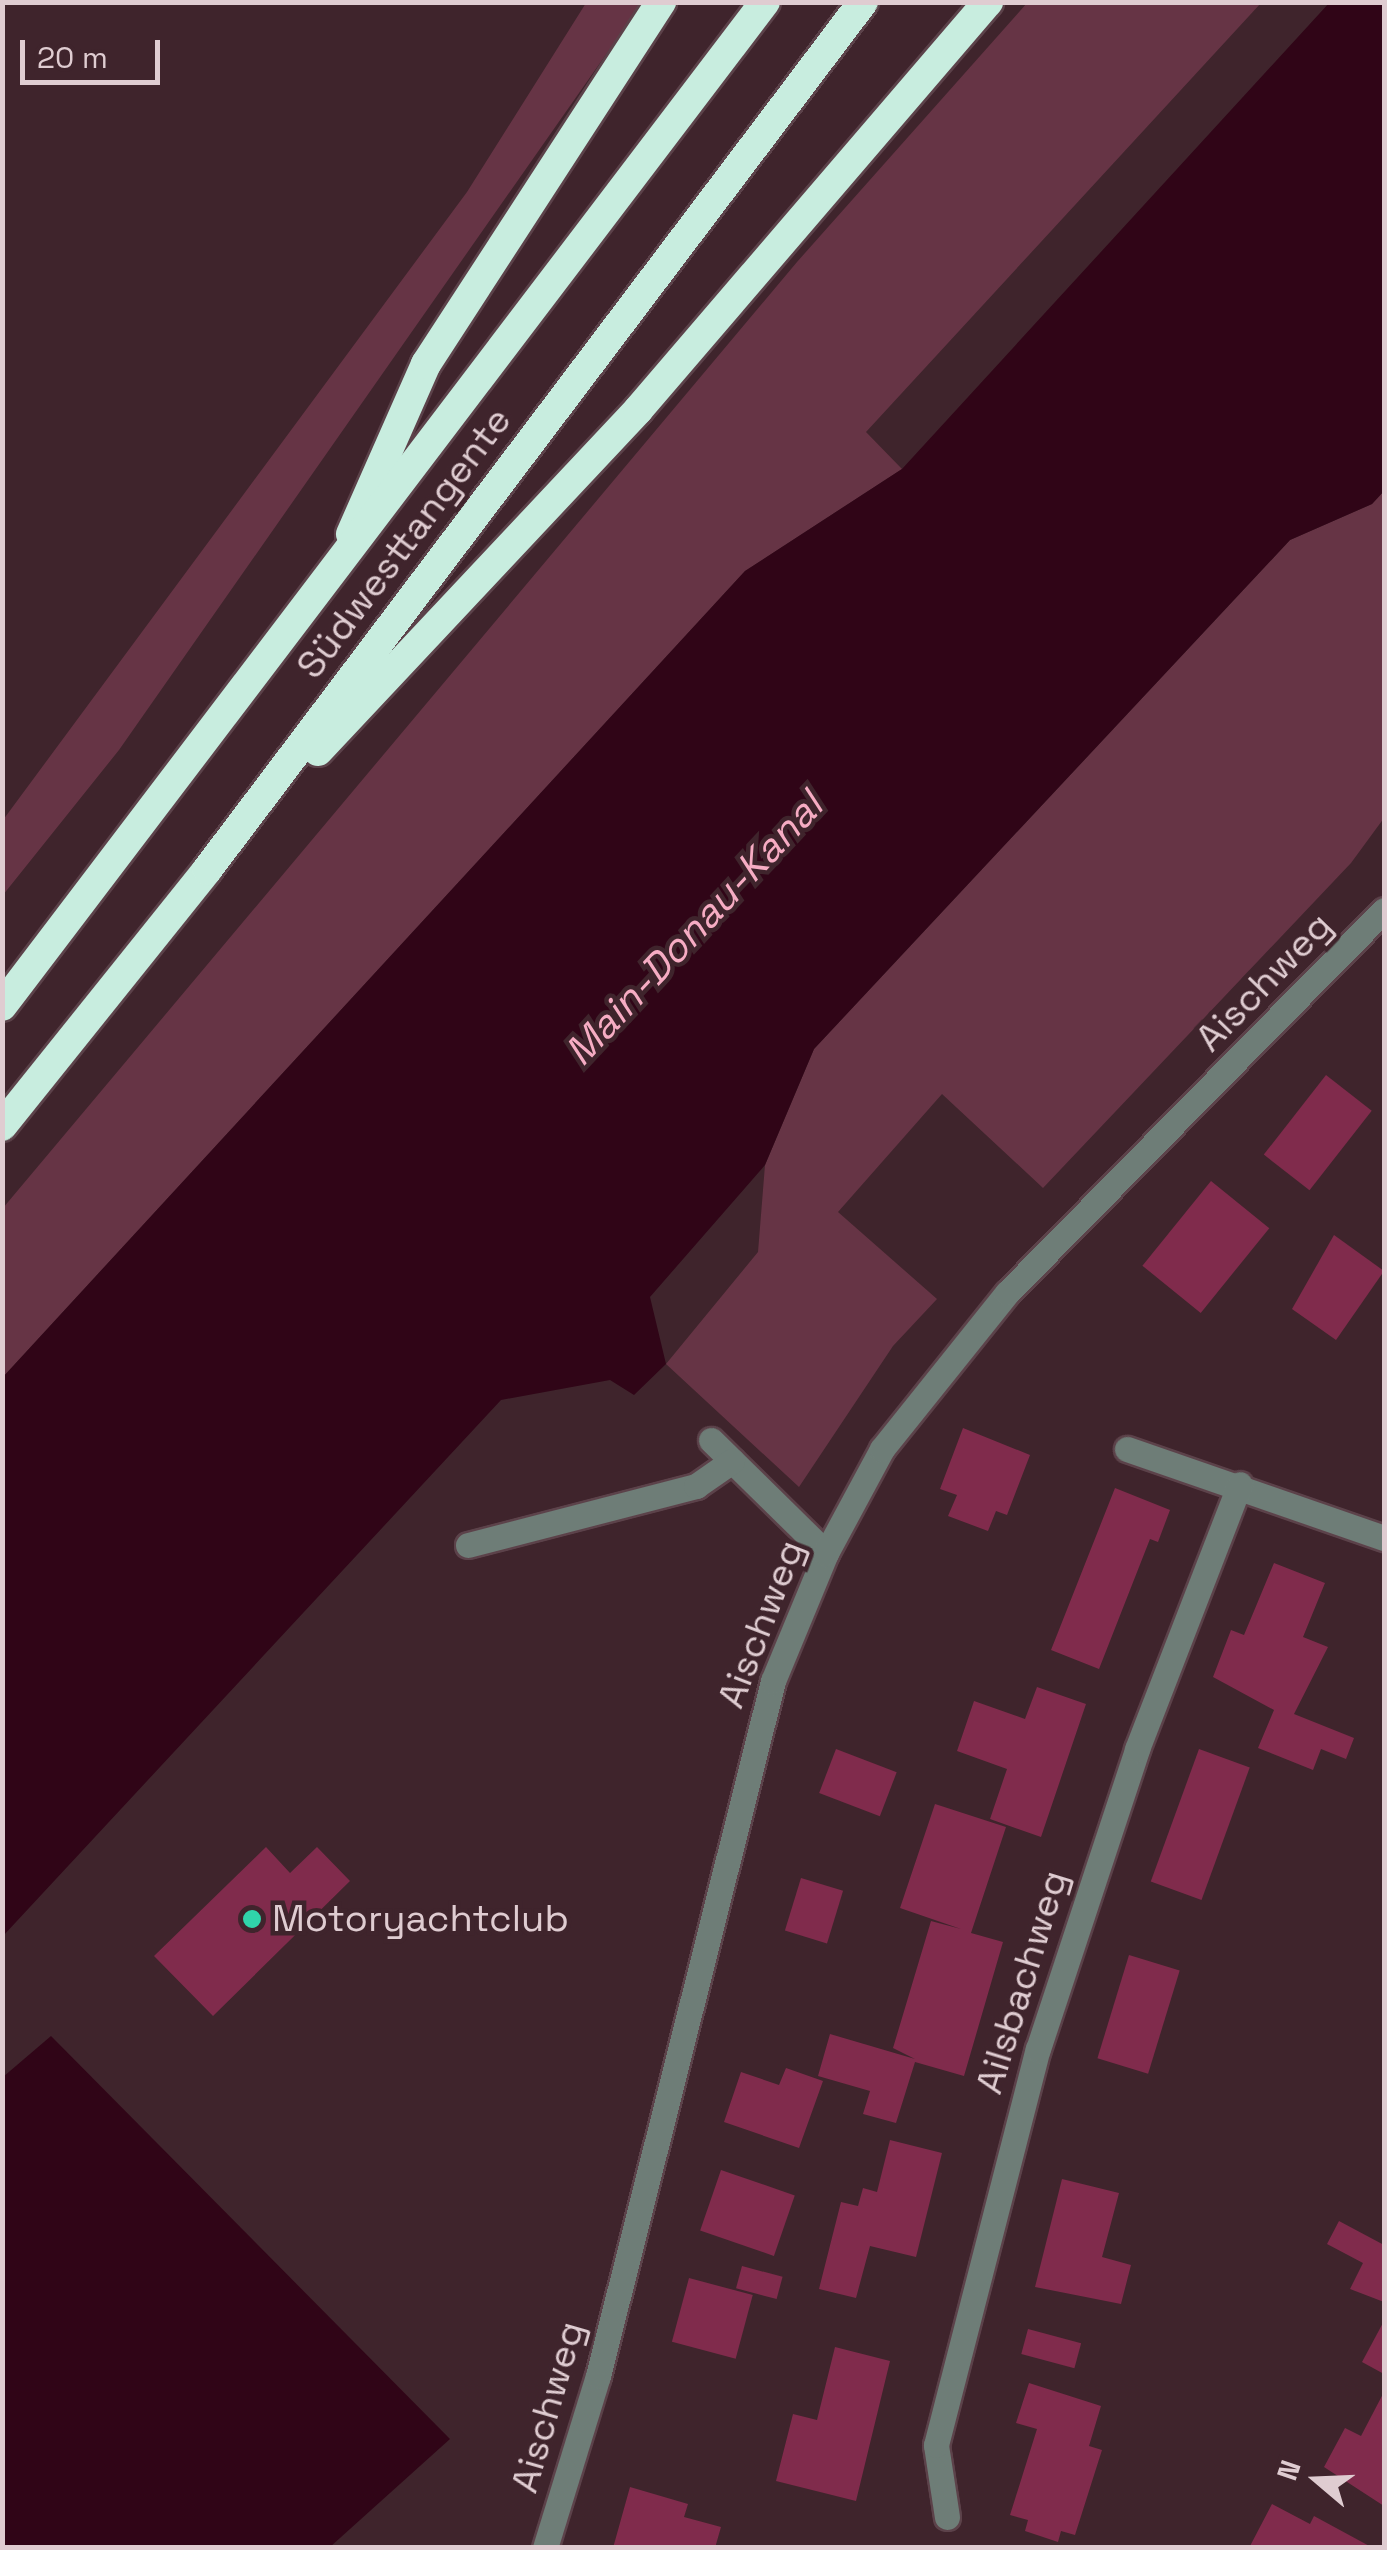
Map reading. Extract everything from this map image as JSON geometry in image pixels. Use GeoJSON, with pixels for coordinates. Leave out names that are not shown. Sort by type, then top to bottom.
{"type":"FeatureCollection","features":[{"type":"Feature","properties":{"kind":"highway"},"geometry":{"type":"LineString","coordinates":[[329,582],[426,364],[661,2]]}},
{"type":"Feature","properties":{"kind":"highway","name":"Südwesttangente"},"geometry":{"type":"LineString","coordinates":[[2,1006],[329,582],[766,2]]}},
{"type":"Feature","properties":{"kind":"highway","name":"Südwesttangente"},"geometry":{"type":"LineString","coordinates":[[2,1126],[207,870],[863,2]]}},
{"type":"Feature","properties":{"kind":"highway"},"geometry":{"type":"LineString","coordinates":[[207,870],[638,410],[988,2]]}},
{"type":"Feature","properties":{"kind":"street","name":"Aischweg"},"geometry":{"type":"LineString","coordinates":[[544,2548],[598,2376],[758,1734],[826,1553],[882,1449],[996,1307],[1384,910]]}},
{"type":"Feature","properties":{"kind":"street"},"geometry":{"type":"LineString","coordinates":[[711,1440],[826,1553]]}},
{"type":"Feature","properties":{"kind":"street"},"geometry":{"type":"LineString","coordinates":[[1127,1449],[1240,1484],[1384,1538]]}},
{"type":"Feature","properties":{"kind":"street"},"geometry":{"type":"LineString","coordinates":[[468,1544],[696,1486],[732,1461]]}},
{"type":"Feature","properties":{"kind":"street","name":"Ailsbachweg"},"geometry":{"type":"LineString","coordinates":[[947,2517],[936,2446],[1038,2049],[1137,1749],[1240,1484]]}},
{"type":"Feature","properties":{"kind":"shaded area"},"geometry":{"type":"Polygon","coordinates":[[[586,3],[642,3],[119,750],[3,895],[3,820],[467,192],[586,3]]]}},
{"type":"Feature","properties":{"kind":"shaded area"},"geometry":{"type":"Polygon","coordinates":[[[1027,3],[1261,3],[866,432],[902,469],[745,571],[3,1377],[3,1208],[797,262],[1027,3]]]}},
{"type":"Feature","properties":{"kind":"shaded area"},"geometry":{"type":"Polygon","coordinates":[[[1384,491],[1384,818],[1351,863],[1043,1188],[942,1094],[838,1212],[937,1299],[893,1346],[799,1487],[666,1364],[758,1252],[765,1165],[814,1049],[1290,540],[1372,504],[1384,491]]]}},
{"type":"Feature","properties":{"kind":"water","name":"Main-Donau-Kanal"},"geometry":{"type":"Polygon","coordinates":[[[1330,2],[1384,3],[1384,491],[1372,504],[1290,540],[814,1049],[765,1165],[650,1297],[666,1364],[634,1395],[610,1380],[501,1400],[3,1936],[3,1377],[745,571],[902,469],[1330,2]]]}},
{"type":"Feature","properties":{"kind":"water"},"geometry":{"type":"Polygon","coordinates":[[[51,2036],[450,2439],[330,2547],[3,2547],[3,2077],[51,2036]]]}},
{"type":"Feature","properties":{"kind":"building"},"geometry":{"type":"Polygon","coordinates":[[[1326,1075],[1372,1111],[1310,1190],[1264,1155],[1326,1075]]]}},
{"type":"Feature","properties":{"kind":"building"},"geometry":{"type":"Polygon","coordinates":[[[1211,1181],[1269,1228],[1201,1313],[1142,1266],[1211,1181]]]}},
{"type":"Feature","properties":{"kind":"building"},"geometry":{"type":"Polygon","coordinates":[[[1334,1235],[1384,1271],[1336,1340],[1292,1309],[1334,1235]]]}},
{"type":"Feature","properties":{"kind":"building"},"geometry":{"type":"Polygon","coordinates":[[[963,1428],[1030,1455],[1007,1515],[996,1511],[988,1531],[948,1516],[957,1495],[940,1489],[963,1428]]]}},
{"type":"Feature","properties":{"kind":"building"},"geometry":{"type":"Polygon","coordinates":[[[1115,1488],[1170,1510],[1158,1542],[1150,1539],[1099,1669],[1051,1650],[1115,1488]]]}},
{"type":"Feature","properties":{"kind":"building"},"geometry":{"type":"Polygon","coordinates":[[[1274,1563],[1325,1583],[1303,1637],[1328,1647],[1294,1714],[1354,1738],[1346,1759],[1321,1749],[1313,1770],[1258,1748],[1274,1710],[1213,1677],[1231,1630],[1244,1635],[1274,1563]]]}},
{"type":"Feature","properties":{"kind":"building"},"geometry":{"type":"Polygon","coordinates":[[[1037,1687],[1086,1704],[1041,1837],[990,1819],[1007,1769],[957,1751],[974,1701],[1025,1719],[1037,1687]]]}},
{"type":"Feature","properties":{"kind":"building"},"geometry":{"type":"Polygon","coordinates":[[[836,1749],[897,1772],[880,1816],[819,1793],[836,1749]]]}},
{"type":"Feature","properties":{"kind":"building"},"geometry":{"type":"Polygon","coordinates":[[[1199,1749],[1250,1767],[1202,1900],[1151,1881],[1199,1749]]]}},
{"type":"Feature","properties":{"kind":"building"},"geometry":{"type":"Polygon","coordinates":[[[935,1804],[1006,1827],[971,1933],[1003,1942],[964,2076],[915,2062],[896,2123],[863,2114],[870,2091],[818,2076],[830,2034],[915,2059],[893,2048],[931,1921],[961,1929],[900,1908],[935,1804]]]}},
{"type":"Feature","properties":{"kind":"building","name":"Motoryachtclub"},"geometry":{"type":"Polygon","coordinates":[[[266,1847],[290,1873],[317,1847],[350,1881],[213,2016],[154,1956],[266,1847]]]}},
{"type":"Feature","properties":{"kind":"building"},"geometry":{"type":"Polygon","coordinates":[[[801,1878],[843,1891],[827,1943],[785,1931],[801,1878]]]}},
{"type":"Feature","properties":{"kind":"building"},"geometry":{"type":"Polygon","coordinates":[[[1129,1955],[1180,1970],[1148,2074],[1097,2058],[1129,1955]]]}},
{"type":"Feature","properties":{"kind":"building"},"geometry":{"type":"Polygon","coordinates":[[[786,2068],[823,2081],[799,2148],[724,2122],[741,2072],[779,2085],[786,2068]]]}},
{"type":"Feature","properties":{"kind":"building"},"geometry":{"type":"Polygon","coordinates":[[[890,2140],[942,2153],[916,2257],[870,2246],[856,2298],[819,2289],[841,2202],[858,2206],[863,2188],[877,2192],[890,2140]]]}},
{"type":"Feature","properties":{"kind":"building"},"geometry":{"type":"Polygon","coordinates":[[[721,2170],[795,2195],[774,2256],[700,2231],[721,2170]]]}},
{"type":"Feature","properties":{"kind":"building"},"geometry":{"type":"Polygon","coordinates":[[[1062,2179],[1119,2193],[1102,2257],[1131,2265],[1121,2304],[1035,2287],[1062,2179]]]}},
{"type":"Feature","properties":{"kind":"building"},"geometry":{"type":"Polygon","coordinates":[[[1339,2221],[1384,2245],[1384,2302],[1350,2289],[1363,2263],[1327,2244],[1339,2221]]]}},
{"type":"Feature","properties":{"kind":"building"},"geometry":{"type":"Polygon","coordinates":[[[742,2266],[783,2277],[777,2299],[736,2288],[742,2266]]]}},
{"type":"Feature","properties":{"kind":"building"},"geometry":{"type":"Polygon","coordinates":[[[689,2278],[753,2295],[736,2359],[672,2342],[689,2278]]]}},
{"type":"Feature","properties":{"kind":"building"},"geometry":{"type":"Polygon","coordinates":[[[1384,2321],[1384,2374],[1362,2362],[1384,2321]]]}},
{"type":"Feature","properties":{"kind":"building"},"geometry":{"type":"Polygon","coordinates":[[[1028,2329],[1081,2343],[1074,2368],[1021,2354],[1028,2329]]]}},
{"type":"Feature","properties":{"kind":"building"},"geometry":{"type":"Polygon","coordinates":[[[835,2347],[890,2361],[856,2501],[776,2481],[793,2414],[817,2420],[835,2347]]]}},
{"type":"Feature","properties":{"kind":"building"},"geometry":{"type":"Polygon","coordinates":[[[1029,2383],[1101,2406],[1089,2446],[1102,2450],[1075,2535],[1061,2531],[1058,2542],[1025,2531],[1028,2520],[1010,2515],[1037,2429],[1016,2423],[1029,2383]]]}},
{"type":"Feature","properties":{"kind":"building"},"geometry":{"type":"Polygon","coordinates":[[[1384,2392],[1384,2506],[1324,2467],[1345,2428],[1361,2436],[1384,2392]]]}},
{"type":"Feature","properties":{"kind":"building"},"geometry":{"type":"Polygon","coordinates":[[[630,2487],[688,2504],[684,2517],[721,2527],[715,2548],[613,2548],[630,2487]]]}},
{"type":"Feature","properties":{"kind":"building"},"geometry":{"type":"Polygon","coordinates":[[[1272,2504],[1310,2524],[1314,2516],[1373,2548],[1249,2548],[1272,2504]]]}},
{"type":"Feature","properties":{"kind":"place","name":"Motoryachtclub"},"geometry":{"type":"Point","coordinates":[252,1919]}}]}
